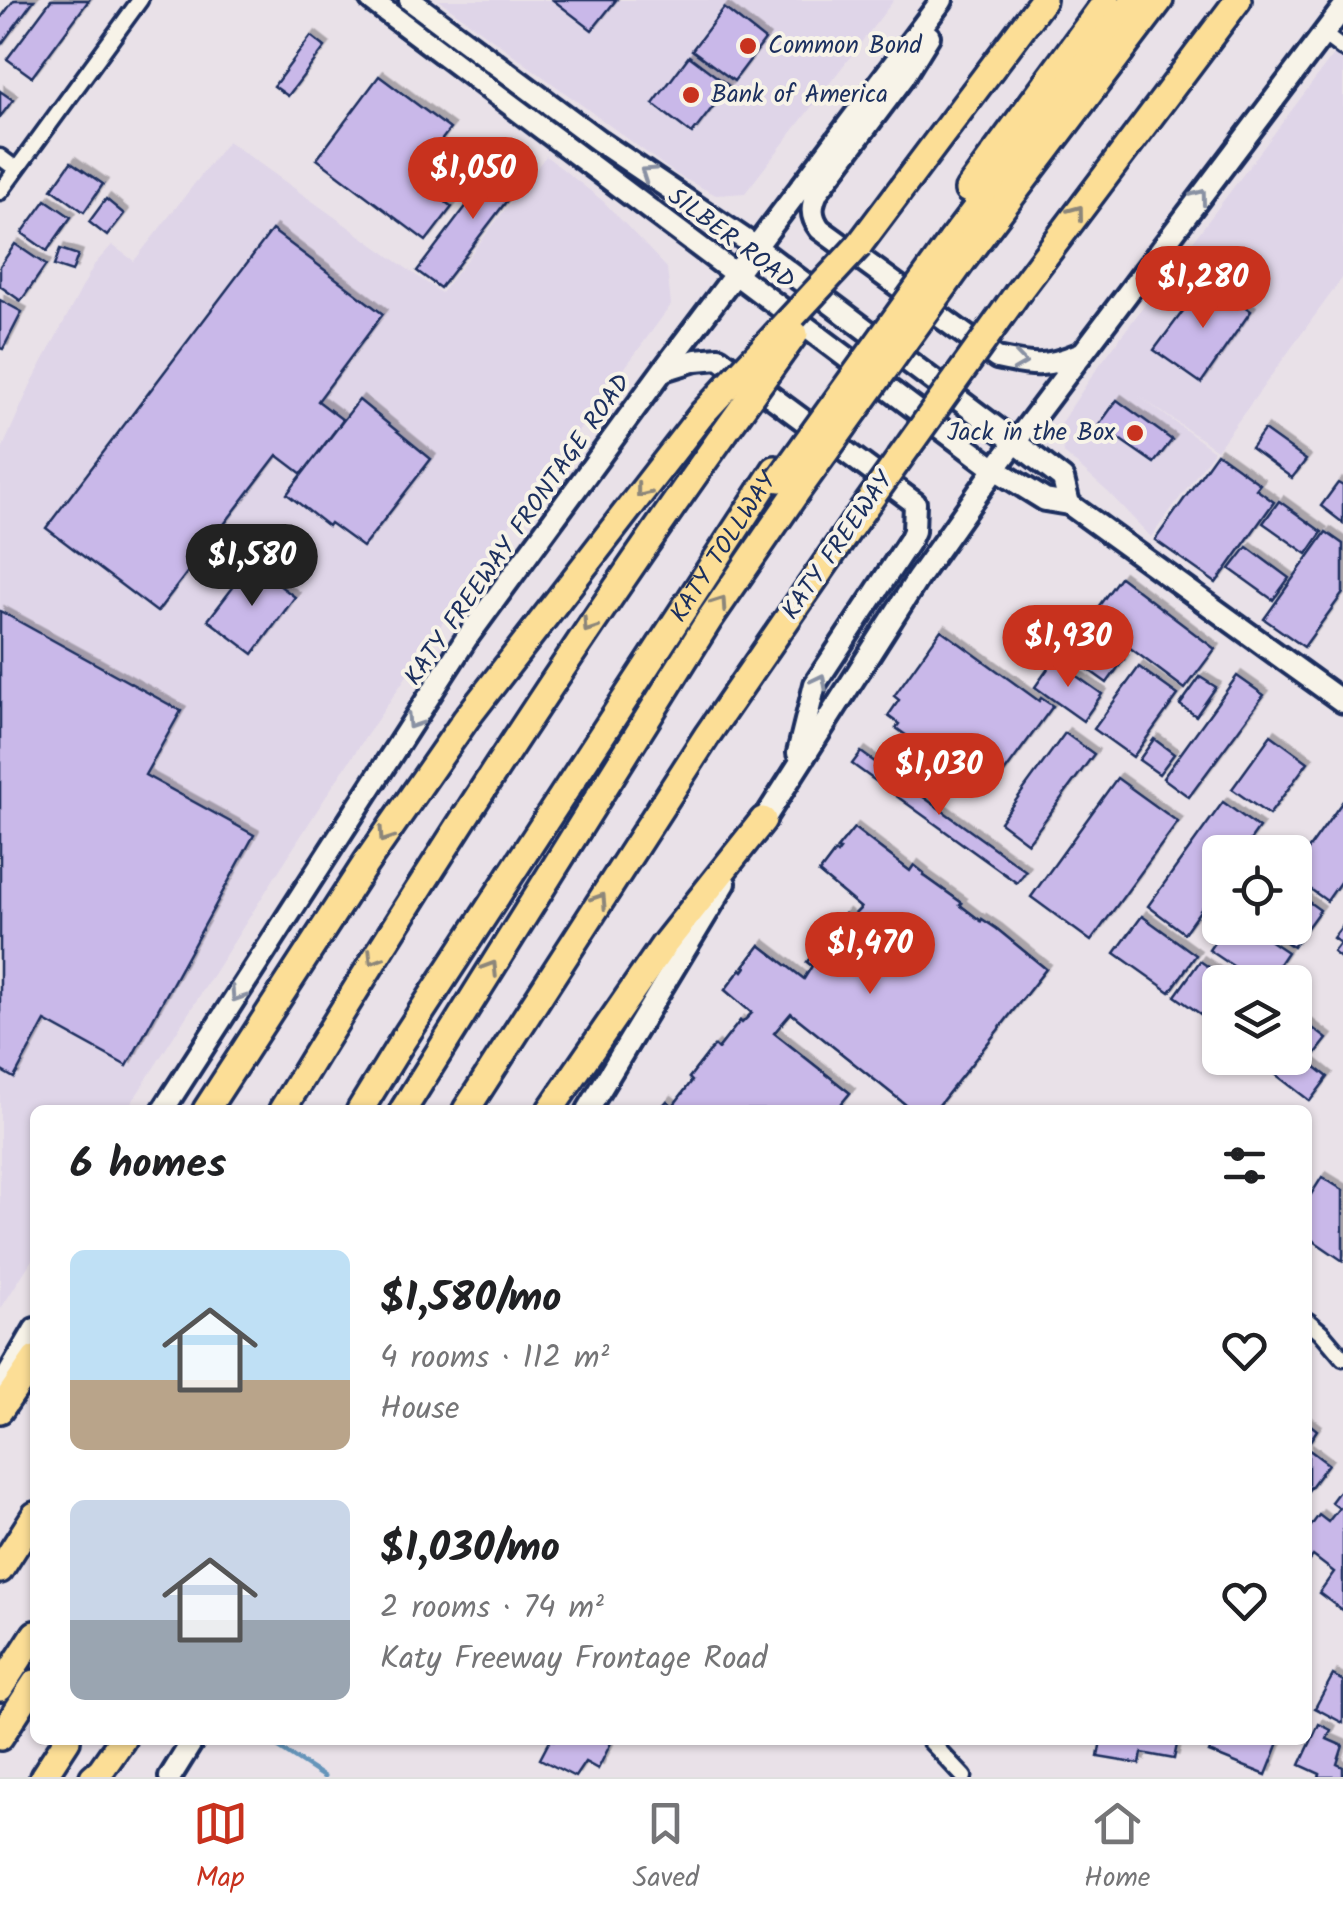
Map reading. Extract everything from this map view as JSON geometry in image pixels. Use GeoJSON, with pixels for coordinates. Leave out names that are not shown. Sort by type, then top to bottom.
{"type":"FeatureCollection","features":[{"type":"Feature","properties":{"kind":"highway"},"geometry":{"type":"LineString","coordinates":[[285,1105],[380,948],[630,565],[894,198],[1043,0]]}},
{"type":"Feature","properties":{"kind":"highway","name":"KATY TOLLWAY"},"geometry":{"type":"LineString","coordinates":[[363,1105],[598,738],[952,242],[1107,0]]}},
{"type":"Feature","properties":{"kind":"highway"},"geometry":{"type":"LineString","coordinates":[[406,1105],[678,669],[783,480],[952,242],[1134,0]]}},
{"type":"Feature","properties":{"kind":"highway"},"geometry":{"type":"LineString","coordinates":[[952,242],[1160,0]]}},
{"type":"Feature","properties":{"kind":"highway","name":"KATY FREEWAY"},"geometry":{"type":"LineString","coordinates":[[469,1105],[708,734],[852,525],[1019,291],[1238,0]]}},
{"type":"Feature","properties":{"kind":"highway"},"geometry":{"type":"LineString","coordinates":[[209,1105],[377,848],[466,720],[702,414],[860,245]]}},
{"type":"Feature","properties":{"kind":"highway"},"geometry":{"type":"LineString","coordinates":[[553,1105],[663,946],[763,820]]}},
{"type":"Feature","properties":{"kind":"highway"},"geometry":{"type":"LineString","coordinates":[[0,1410],[30,1366]]}},
{"type":"Feature","properties":{"kind":"highway"},"geometry":{"type":"LineString","coordinates":[[0,1541],[30,1508]]}},
{"type":"Feature","properties":{"kind":"highway"},"geometry":{"type":"LineString","coordinates":[[0,1570],[30,1522]]}},
{"type":"Feature","properties":{"kind":"highway"},"geometry":{"type":"LineString","coordinates":[[0,1688],[30,1642]]}},
{"type":"Feature","properties":{"kind":"highway"},"geometry":{"type":"LineString","coordinates":[[0,1737],[30,1691]]}},
{"type":"Feature","properties":{"kind":"highway"},"geometry":{"type":"LineString","coordinates":[[43,1777],[64,1745]]}},
{"type":"Feature","properties":{"kind":"highway"},"geometry":{"type":"LineString","coordinates":[[93,1777],[118,1745]]}},
{"type":"Feature","properties":{"kind":"main road","name":"SILBER ROAD"},"geometry":{"type":"LineString","coordinates":[[410,0],[600,141],[756,247],[1015,442],[1063,479],[1069,504]]}},
{"type":"Feature","properties":{"kind":"main road","name":"KATY FREEWAY FRONTAGE ROAD"},"geometry":{"type":"LineString","coordinates":[[167,1105],[466,639],[942,0]]}},
{"type":"Feature","properties":{"kind":"main road"},"geometry":{"type":"LineString","coordinates":[[952,0],[903,78],[818,191],[813,201],[814,221],[998,358],[1054,364],[1082,353]]}},
{"type":"Feature","properties":{"kind":"main road","name":"SILBER ROAD"},"geometry":{"type":"LineString","coordinates":[[385,4],[995,469],[1045,500],[1069,504],[1341,696]]}},
{"type":"Feature","properties":{"kind":"main road"},"geometry":{"type":"LineString","coordinates":[[591,1105],[763,820],[918,578],[1015,442],[1343,8]]}},
{"type":"Feature","properties":{"kind":"main road"},"geometry":{"type":"LineString","coordinates":[[663,370],[718,358],[915,503],[910,540],[815,684],[793,774]]}},
{"type":"Feature","properties":{"kind":"main road"},"geometry":{"type":"LineString","coordinates":[[0,1389],[30,1338]]}},
{"type":"Feature","properties":{"kind":"main road"},"geometry":{"type":"LineString","coordinates":[[170,1777],[190,1745]]}},
{"type":"Feature","properties":{"kind":"street"},"geometry":{"type":"LineString","coordinates":[[0,192],[140,0]]}},
{"type":"Feature","properties":{"kind":"street"},"geometry":{"type":"LineString","coordinates":[[1323,34],[1343,49]]}},
{"type":"Feature","properties":{"kind":"street"},"geometry":{"type":"LineString","coordinates":[[0,157],[16,168]]}},
{"type":"Feature","properties":{"kind":"street"},"geometry":{"type":"LineString","coordinates":[[1312,1324],[1343,1358]]}},
{"type":"Feature","properties":{"kind":"street"},"geometry":{"type":"LineString","coordinates":[[934,1745],[964,1777]]}},
{"type":"Feature","properties":{"kind":"shaded area"},"geometry":{"type":"Polygon","coordinates":[[[439,0],[894,0],[745,193],[716,195],[677,175],[439,0]]]}},
{"type":"Feature","properties":{"kind":"shaded area"},"geometry":{"type":"Polygon","coordinates":[[[1343,42],[1343,277],[1217,450],[1139,396],[1214,451],[1151,537],[1064,453],[1060,424],[1098,367],[1343,42]]]}},
{"type":"Feature","properties":{"kind":"shaded area"},"geometry":{"type":"Polygon","coordinates":[[[228,141],[441,293],[546,156],[603,201],[667,268],[671,305],[494,546],[332,787],[130,1105],[30,1105],[30,1263],[0,1310],[0,454],[30,386],[94,265],[112,245],[134,261],[228,141]]]}},
{"type":"Feature","properties":{"kind":"building"},"geometry":{"type":"Polygon","coordinates":[[[14,0],[34,0],[0,46],[0,19],[14,0]]]}},
{"type":"Feature","properties":{"kind":"building"},"geometry":{"type":"Polygon","coordinates":[[[51,0],[89,0],[32,77],[7,59],[51,0]]]}},
{"type":"Feature","properties":{"kind":"building"},"geometry":{"type":"Polygon","coordinates":[[[553,0],[616,0],[592,30],[553,0]]]}},
{"type":"Feature","properties":{"kind":"building"},"geometry":{"type":"Polygon","coordinates":[[[724,8],[765,40],[734,81],[692,50],[724,8]]]}},
{"type":"Feature","properties":{"kind":"building"},"geometry":{"type":"Polygon","coordinates":[[[311,36],[325,47],[288,96],[274,86],[311,36]]]}},
{"type":"Feature","properties":{"kind":"building","name":"Bank of America"},"geometry":{"type":"Polygon","coordinates":[[[689,56],[729,86],[692,134],[653,104],[689,56]]]}},
{"type":"Feature","properties":{"kind":"building"},"geometry":{"type":"Polygon","coordinates":[[[379,76],[450,129],[413,177],[452,207],[426,241],[317,159],[379,76]]]}},
{"type":"Feature","properties":{"kind":"building"},"geometry":{"type":"Polygon","coordinates":[[[0,91],[13,100],[0,117],[0,91]]]}},
{"type":"Feature","properties":{"kind":"building"},"geometry":{"type":"Polygon","coordinates":[[[505,155],[528,173],[440,288],[417,271],[505,155]]]}},
{"type":"Feature","properties":{"kind":"building"},"geometry":{"type":"Polygon","coordinates":[[[71,162],[103,184],[84,212],[52,189],[71,162]]]}},
{"type":"Feature","properties":{"kind":"building"},"geometry":{"type":"Polygon","coordinates":[[[106,199],[124,214],[107,236],[89,222],[106,199]]]}},
{"type":"Feature","properties":{"kind":"building"},"geometry":{"type":"Polygon","coordinates":[[[46,200],[71,217],[47,251],[22,233],[46,200]]]}},
{"type":"Feature","properties":{"kind":"building"},"geometry":{"type":"Polygon","coordinates":[[[272,230],[383,314],[318,401],[343,420],[302,474],[277,455],[157,612],[46,528],[272,230]]]}},
{"type":"Feature","properties":{"kind":"building"},"geometry":{"type":"Polygon","coordinates":[[[15,244],[46,265],[21,301],[0,286],[0,266],[15,244]]]}},
{"type":"Feature","properties":{"kind":"building"},"geometry":{"type":"Polygon","coordinates":[[[60,249],[78,255],[72,272],[54,266],[60,249]]]}},
{"type":"Feature","properties":{"kind":"building"},"geometry":{"type":"Polygon","coordinates":[[[1207,279],[1251,311],[1201,383],[1154,350],[1207,279]]]}},
{"type":"Feature","properties":{"kind":"building"},"geometry":{"type":"Polygon","coordinates":[[[0,300],[22,312],[3,349],[0,348],[0,300]]]}},
{"type":"Feature","properties":{"kind":"building"},"geometry":{"type":"Polygon","coordinates":[[[359,400],[431,459],[363,547],[287,494],[359,400]]]}},
{"type":"Feature","properties":{"kind":"building"},"geometry":{"type":"Polygon","coordinates":[[[1117,400],[1172,440],[1154,463],[1099,425],[1117,400]]]}},
{"type":"Feature","properties":{"kind":"building"},"geometry":{"type":"Polygon","coordinates":[[[1264,430],[1306,460],[1292,478],[1251,448],[1264,430]]]}},
{"type":"Feature","properties":{"kind":"building"},"geometry":{"type":"Polygon","coordinates":[[[1217,453],[1260,484],[1256,489],[1274,502],[1216,583],[1155,540],[1217,453]]]}},
{"type":"Feature","properties":{"kind":"building"},"geometry":{"type":"Polygon","coordinates":[[[1338,483],[1343,486],[1343,523],[1321,506],[1338,483]]]}},
{"type":"Feature","properties":{"kind":"building"},"geometry":{"type":"Polygon","coordinates":[[[1279,501],[1322,532],[1307,554],[1263,523],[1279,501]]]}},
{"type":"Feature","properties":{"kind":"building"},"geometry":{"type":"Polygon","coordinates":[[[1326,532],[1343,544],[1343,593],[1304,647],[1264,619],[1326,532]]]}},
{"type":"Feature","properties":{"kind":"building"},"geometry":{"type":"Polygon","coordinates":[[[1247,547],[1289,578],[1273,600],[1230,569],[1247,547]]]}},
{"type":"Feature","properties":{"kind":"building"},"geometry":{"type":"Polygon","coordinates":[[[251,564],[295,597],[253,654],[208,620],[251,564]]]}},
{"type":"Feature","properties":{"kind":"building"},"geometry":{"type":"Polygon","coordinates":[[[1120,577],[1215,649],[1185,689],[1090,618],[1120,577]]]}},
{"type":"Feature","properties":{"kind":"building"},"geometry":{"type":"Polygon","coordinates":[[[0,611],[181,711],[145,775],[254,835],[127,1066],[45,1021],[14,1078],[0,1070],[0,611]]]}},
{"type":"Feature","properties":{"kind":"building"},"geometry":{"type":"Polygon","coordinates":[[[941,630],[1039,701],[1041,698],[1053,706],[992,789],[942,755],[939,759],[896,728],[899,724],[888,716],[899,700],[894,696],[941,630]]]}},
{"type":"Feature","properties":{"kind":"building"},"geometry":{"type":"Polygon","coordinates":[[[1089,633],[1124,659],[1107,683],[1072,658],[1089,633]]]}},
{"type":"Feature","properties":{"kind":"building"},"geometry":{"type":"Polygon","coordinates":[[[1054,660],[1102,694],[1083,721],[1035,687],[1054,660]]]}},
{"type":"Feature","properties":{"kind":"building"},"geometry":{"type":"Polygon","coordinates":[[[1139,667],[1178,695],[1133,757],[1094,729],[1139,667]]]}},
{"type":"Feature","properties":{"kind":"building"},"geometry":{"type":"Polygon","coordinates":[[[1237,676],[1264,695],[1189,797],[1163,778],[1237,676]]]}},
{"type":"Feature","properties":{"kind":"building"},"geometry":{"type":"Polygon","coordinates":[[[1200,677],[1216,687],[1196,716],[1180,705],[1200,677]]]}},
{"type":"Feature","properties":{"kind":"building"},"geometry":{"type":"Polygon","coordinates":[[[1065,733],[1094,754],[1028,843],[1000,822],[1065,733]]]}},
{"type":"Feature","properties":{"kind":"building"},"geometry":{"type":"Polygon","coordinates":[[[1271,735],[1308,762],[1269,815],[1232,789],[1271,735]]]}},
{"type":"Feature","properties":{"kind":"building"},"geometry":{"type":"Polygon","coordinates":[[[1154,739],[1174,754],[1159,774],[1139,760],[1154,739]]]}},
{"type":"Feature","properties":{"kind":"building"},"geometry":{"type":"Polygon","coordinates":[[[861,752],[1026,871],[1017,883],[852,764],[861,752]]]}},
{"type":"Feature","properties":{"kind":"building"},"geometry":{"type":"Polygon","coordinates":[[[1117,778],[1178,822],[1091,941],[1031,897],[1117,778]]]}},
{"type":"Feature","properties":{"kind":"building"},"geometry":{"type":"Polygon","coordinates":[[[1343,801],[1343,878],[1327,901],[1312,890],[1312,844],[1343,801]]]}},
{"type":"Feature","properties":{"kind":"building"},"geometry":{"type":"Polygon","coordinates":[[[1223,802],[1259,828],[1254,835],[1202,835],[1202,908],[1184,933],[1148,906],[1223,802]]]}},
{"type":"Feature","properties":{"kind":"building"},"geometry":{"type":"Polygon","coordinates":[[[854,828],[910,871],[914,865],[1046,969],[939,1105],[904,1105],[791,1013],[774,1033],[850,1093],[840,1105],[674,1105],[709,1052],[715,1046],[718,1049],[740,1021],[752,1013],[725,990],[760,945],[804,979],[812,966],[807,962],[832,929],[845,914],[850,919],[861,908],[819,873],[840,850],[837,849],[854,828]],[[909,934],[903,941],[900,939],[892,952],[897,956],[875,985],[859,1003],[854,999],[843,1010],[858,1023],[861,1020],[870,1026],[906,1061],[921,1027],[941,1003],[944,1006],[969,981],[954,970],[952,973],[918,946],[921,943],[909,934]]]}},
{"type":"Feature","properties":{"kind":"building"},"geometry":{"type":"Polygon","coordinates":[[[854,828],[910,871],[914,865],[1046,969],[939,1105],[904,1105],[791,1013],[774,1033],[850,1093],[840,1105],[674,1105],[709,1052],[715,1046],[718,1049],[740,1021],[752,1013],[725,990],[760,945],[804,979],[812,966],[807,962],[832,929],[845,914],[850,919],[861,908],[819,873],[840,850],[837,849],[854,828]]]}},
{"type":"Feature","properties":{"kind":"building"},"geometry":{"type":"Polygon","coordinates":[[[1312,904],[1320,910],[1312,921],[1312,904]]]}},
{"type":"Feature","properties":{"kind":"building"},"geometry":{"type":"Polygon","coordinates":[[[1142,916],[1196,955],[1170,992],[1115,953],[1142,916]]]}},
{"type":"Feature","properties":{"kind":"building"},"geometry":{"type":"Polygon","coordinates":[[[1343,925],[1343,960],[1333,952],[1340,943],[1333,938],[1343,925]]]}},
{"type":"Feature","properties":{"kind":"building"},"geometry":{"type":"Polygon","coordinates":[[[1212,945],[1276,945],[1287,952],[1278,965],[1232,965],[1209,950],[1212,945]]]}},
{"type":"Feature","properties":{"kind":"building"},"geometry":{"type":"Polygon","coordinates":[[[1200,961],[1206,965],[1202,965],[1202,1015],[1175,996],[1200,961]]]}},
{"type":"Feature","properties":{"kind":"building"},"geometry":{"type":"Polygon","coordinates":[[[1312,1028],[1327,1039],[1312,1058],[1312,1028]]]}},
{"type":"Feature","properties":{"kind":"building"},"geometry":{"type":"Polygon","coordinates":[[[1312,1064],[1328,1077],[1310,1101],[1276,1075],[1312,1075],[1312,1064]]]}},
{"type":"Feature","properties":{"kind":"building"},"geometry":{"type":"Polygon","coordinates":[[[1322,1177],[1343,1190],[1343,1261],[1312,1240],[1312,1193],[1322,1177]]]}},
{"type":"Feature","properties":{"kind":"building"},"geometry":{"type":"Polygon","coordinates":[[[1312,1452],[1328,1464],[1312,1486],[1312,1452]]]}},
{"type":"Feature","properties":{"kind":"building"},"geometry":{"type":"Polygon","coordinates":[[[1343,1486],[1343,1611],[1319,1593],[1334,1572],[1312,1557],[1312,1525],[1319,1515],[1328,1522],[1339,1508],[1331,1502],[1343,1486]]]}},
{"type":"Feature","properties":{"kind":"building"},"geometry":{"type":"Polygon","coordinates":[[[1333,1675],[1343,1681],[1343,1723],[1315,1708],[1333,1675]]]}},
{"type":"Feature","properties":{"kind":"building"},"geometry":{"type":"Polygon","coordinates":[[[1319,1724],[1331,1730],[1327,1739],[1343,1746],[1337,1764],[1343,1767],[1343,1777],[1319,1777],[1320,1774],[1300,1765],[1319,1724]]]}},
{"type":"Feature","properties":{"kind":"building"},"geometry":{"type":"Polygon","coordinates":[[[547,1745],[610,1745],[598,1769],[585,1762],[575,1777],[540,1759],[547,1745]]]}},
{"type":"Feature","properties":{"kind":"building"},"geometry":{"type":"Polygon","coordinates":[[[1100,1745],[1177,1745],[1174,1759],[1142,1753],[1140,1764],[1098,1757],[1100,1745]]]}},
{"type":"Feature","properties":{"kind":"building"},"geometry":{"type":"Polygon","coordinates":[[[1212,1745],[1278,1745],[1266,1775],[1209,1752],[1212,1745]]]}},
{"type":"Feature","properties":{"kind":"waterway"},"geometry":{"type":"LineString","coordinates":[[275,1745],[324,1777]]}},
{"type":"Feature","properties":{"kind":"place","name":"Common Bond"},"geometry":{"type":"Point","coordinates":[748,46]}},
{"type":"Feature","properties":{"kind":"place","name":"Bank of America"},"geometry":{"type":"Point","coordinates":[691,95]}},
{"type":"Feature","properties":{"kind":"place","name":"Jack in the Box"},"geometry":{"type":"Point","coordinates":[1135,433]}}]}
